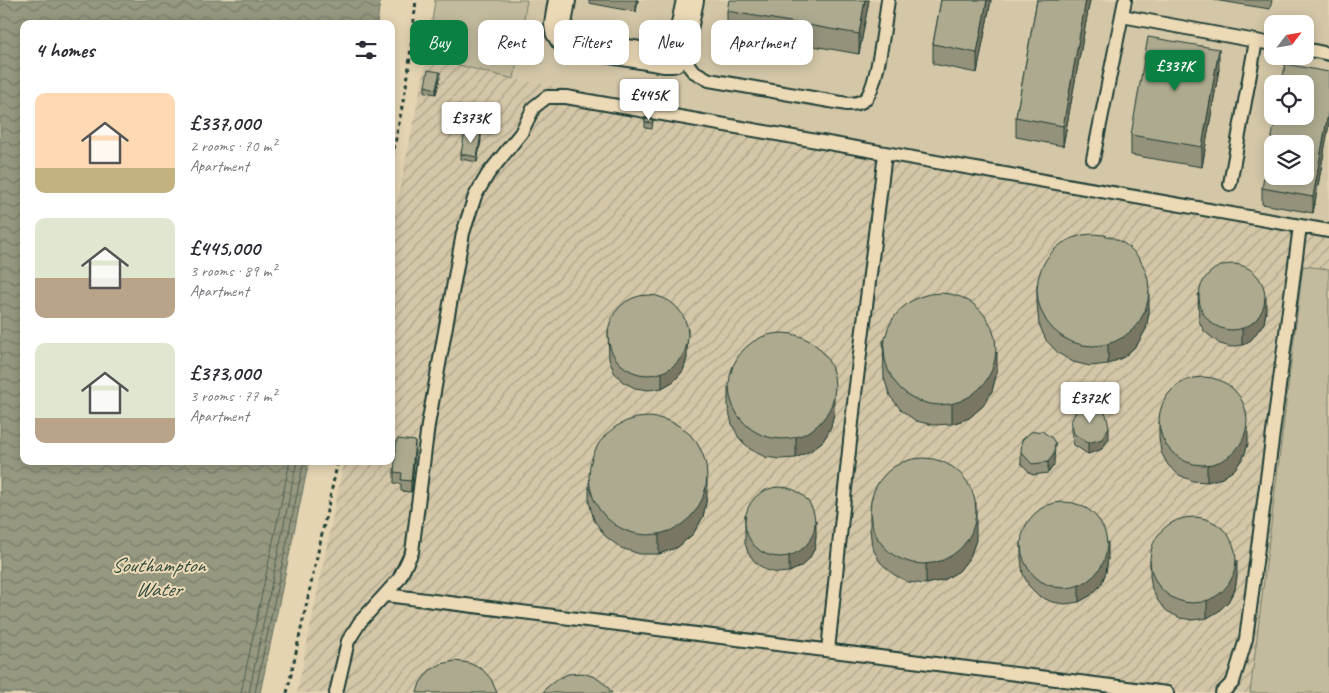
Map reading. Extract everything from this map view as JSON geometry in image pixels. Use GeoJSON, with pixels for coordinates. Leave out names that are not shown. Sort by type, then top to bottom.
{"type":"FeatureCollection","features":[{"type":"Feature","properties":{"kind":"street"},"geometry":{"type":"LineString","coordinates":[[562,0],[559,31],[564,39],[572,44],[639,55]]}},
{"type":"Feature","properties":{"kind":"street"},"geometry":{"type":"LineString","coordinates":[[686,20],[690,0]]}},
{"type":"Feature","properties":{"kind":"lane"},"geometry":{"type":"LineString","coordinates":[[688,65],[693,71],[709,80],[847,104],[858,104],[866,99],[874,82],[888,0]]}},
{"type":"Feature","properties":{"kind":"lane"},"geometry":{"type":"LineString","coordinates":[[1093,159],[1125,0]]}},
{"type":"Feature","properties":{"kind":"lane"},"geometry":{"type":"LineString","coordinates":[[1122,16],[1264,42]]}},
{"type":"Feature","properties":{"kind":"lane"},"geometry":{"type":"LineString","coordinates":[[1230,184],[1256,40]]}},
{"type":"Feature","properties":{"kind":"lane"},"geometry":{"type":"LineString","coordinates":[[1314,52],[1329,54]]}},
{"type":"Feature","properties":{"kind":"lane"},"geometry":{"type":"LineString","coordinates":[[336,693],[348,640],[360,622],[405,571],[412,552],[428,425],[460,250],[468,218],[481,184],[513,144],[534,107],[547,97],[566,96],[885,154],[1329,231]]}},
{"type":"Feature","properties":{"kind":"lane"},"geometry":{"type":"LineString","coordinates":[[828,650],[855,394],[885,154]]}},
{"type":"Feature","properties":{"kind":"lane"},"geometry":{"type":"LineString","coordinates":[[1222,693],[1233,682],[1247,629],[1300,226]]}},
{"type":"Feature","properties":{"kind":"lane"},"geometry":{"type":"LineString","coordinates":[[386,594],[1167,693]]}},
{"type":"Feature","properties":{"kind":"path"},"geometry":{"type":"LineString","coordinates":[[395,143],[408,75],[416,0]]}},
{"type":"Feature","properties":{"kind":"path"},"geometry":{"type":"LineString","coordinates":[[288,693],[337,465]]}},
{"type":"Feature","properties":{"kind":"shaded area"},"geometry":{"type":"Polygon","coordinates":[[[435,0],[527,0],[524,20],[478,20],[478,65],[516,65],[514,79],[459,65],[468,65],[468,20],[432,20],[435,0]]]}},
{"type":"Feature","properties":{"kind":"shaded area"},"geometry":{"type":"Polygon","coordinates":[[[527,0],[1329,0],[1329,222],[514,79],[516,65],[544,65],[544,20],[524,20],[527,0]]]}},
{"type":"Feature","properties":{"kind":"shaded area"},"geometry":{"type":"Polygon","coordinates":[[[425,65],[459,65],[514,79],[1329,222],[1329,693],[297,693],[343,465],[395,465],[395,212],[425,65]]]}},
{"type":"Feature","properties":{"kind":"shaded area"},"geometry":{"type":"Polygon","coordinates":[[[1303,266],[1329,269],[1329,693],[1250,693],[1303,266]]]}},
{"type":"Feature","properties":{"kind":"water","name":"Southampton Water"},"geometry":{"type":"Polygon","coordinates":[[[0,0],[380,0],[378,20],[20,20],[20,465],[308,465],[260,693],[0,693],[0,0]]]}},
{"type":"Feature","properties":{"kind":"building"},"geometry":{"type":"Polygon","coordinates":[[[729,0],[865,0],[859,34],[813,26],[813,20],[779,20],[727,11],[729,0]]]}},
{"type":"Feature","properties":{"kind":"building"},"geometry":{"type":"Polygon","coordinates":[[[941,0],[987,0],[977,53],[933,44],[941,0]]]}},
{"type":"Feature","properties":{"kind":"building"},"geometry":{"type":"Polygon","coordinates":[[[1037,0],[1086,0],[1063,126],[1016,117],[1037,0]]]}},
{"type":"Feature","properties":{"kind":"building"},"geometry":{"type":"Polygon","coordinates":[[[1148,37],[1219,49],[1202,147],[1131,135],[1148,37]]]}},
{"type":"Feature","properties":{"kind":"building"},"geometry":{"type":"Polygon","coordinates":[[[1285,65],[1329,72],[1329,108],[1313,197],[1262,188],[1264,178],[1264,185],[1314,185],[1314,135],[1272,135],[1274,125],[1314,125],[1314,75],[1283,75],[1285,65]]]}},
{"type":"Feature","properties":{"kind":"building"},"geometry":{"type":"Polygon","coordinates":[[[428,70],[440,72],[436,89],[425,86],[428,70]]]}},
{"type":"Feature","properties":{"kind":"building"},"geometry":{"type":"Polygon","coordinates":[[[645,119],[653,120],[652,123],[645,122],[645,119]]]}},
{"type":"Feature","properties":{"kind":"building"},"geometry":{"type":"Polygon","coordinates":[[[465,131],[481,134],[477,157],[461,154],[465,131]]]}},
{"type":"Feature","properties":{"kind":"building"},"geometry":{"type":"Polygon","coordinates":[[[1093,234],[1114,239],[1132,251],[1144,269],[1149,290],[1144,311],[1132,329],[1114,341],[1093,346],[1072,341],[1054,329],[1042,311],[1037,290],[1042,269],[1054,251],[1072,239],[1093,234]]]}},
{"type":"Feature","properties":{"kind":"building"},"geometry":{"type":"Polygon","coordinates":[[[1226,264],[1238,264],[1250,269],[1260,279],[1265,291],[1263,310],[1250,325],[1238,330],[1226,330],[1214,325],[1204,315],[1199,303],[1199,291],[1204,279],[1214,269],[1226,264]]]}},
{"type":"Feature","properties":{"kind":"building"},"geometry":{"type":"Polygon","coordinates":[[[940,293],[962,297],[980,309],[992,327],[996,349],[992,371],[980,389],[962,401],[940,405],[918,401],[900,389],[888,371],[884,349],[888,327],[900,309],[918,297],[940,293]]]}},
{"type":"Feature","properties":{"kind":"building"},"geometry":{"type":"Polygon","coordinates":[[[648,295],[663,298],[676,307],[685,320],[688,335],[685,350],[676,363],[663,372],[648,375],[633,372],[620,363],[611,350],[608,335],[611,320],[620,307],[633,298],[648,295]]]}},
{"type":"Feature","properties":{"kind":"building"},"geometry":{"type":"Polygon","coordinates":[[[782,333],[802,337],[819,349],[831,366],[835,386],[831,406],[819,423],[802,435],[782,439],[762,435],[745,423],[733,406],[729,386],[733,366],[745,349],[762,337],[782,333]]]}},
{"type":"Feature","properties":{"kind":"building"},"geometry":{"type":"Polygon","coordinates":[[[1203,377],[1220,380],[1228,384],[1240,396],[1244,404],[1247,421],[1244,438],[1240,446],[1228,458],[1220,462],[1203,465],[1186,462],[1178,458],[1166,446],[1162,438],[1159,421],[1162,404],[1166,396],[1178,384],[1186,380],[1203,377]]]}},
{"type":"Feature","properties":{"kind":"building"},"geometry":{"type":"Polygon","coordinates":[[[1096,405],[1106,414],[1109,427],[1102,439],[1088,443],[1074,434],[1071,421],[1077,410],[1082,406],[1096,405]]]}},
{"type":"Feature","properties":{"kind":"building"},"geometry":{"type":"Polygon","coordinates":[[[648,417],[670,422],[681,427],[697,443],[702,454],[707,476],[702,498],[697,509],[681,525],[670,530],[648,535],[626,530],[615,525],[599,509],[594,498],[589,476],[594,454],[599,443],[615,427],[626,422],[648,417]]]}},
{"type":"Feature","properties":{"kind":"building"},"geometry":{"type":"Polygon","coordinates":[[[1042,431],[1052,438],[1055,443],[1054,454],[1048,462],[1032,464],[1021,452],[1022,440],[1031,432],[1042,431]]]}},
{"type":"Feature","properties":{"kind":"building"},"geometry":{"type":"Polygon","coordinates":[[[397,439],[415,441],[411,481],[401,480],[402,473],[394,472],[397,439]]]}},
{"type":"Feature","properties":{"kind":"building"},"geometry":{"type":"Polygon","coordinates":[[[923,458],[943,462],[960,474],[972,491],[976,511],[972,531],[960,548],[943,560],[923,564],[903,560],[886,548],[874,531],[870,511],[874,491],[886,474],[903,462],[923,458]]]}},
{"type":"Feature","properties":{"kind":"building"},"geometry":{"type":"Polygon","coordinates":[[[787,487],[800,493],[809,502],[813,508],[815,522],[813,536],[805,547],[794,555],[773,557],[766,555],[755,547],[747,536],[745,515],[747,508],[755,497],[766,489],[787,487]]]}},
{"type":"Feature","properties":{"kind":"building"},"geometry":{"type":"Polygon","coordinates":[[[1064,502],[1080,505],[1088,509],[1100,521],[1104,529],[1107,545],[1104,561],[1100,569],[1088,581],[1080,585],[1064,588],[1048,585],[1040,581],[1028,569],[1024,561],[1021,545],[1024,529],[1028,521],[1040,509],[1048,505],[1064,502]]]}},
{"type":"Feature","properties":{"kind":"building"},"geometry":{"type":"Polygon","coordinates":[[[1193,517],[1210,520],[1224,529],[1233,543],[1236,560],[1233,577],[1224,591],[1210,600],[1193,603],[1176,600],[1162,591],[1153,577],[1150,560],[1153,543],[1162,529],[1176,520],[1193,517]]]}},
{"type":"Feature","properties":{"kind":"building"},"geometry":{"type":"Polygon","coordinates":[[[455,661],[469,663],[482,669],[491,679],[497,693],[417,693],[420,683],[429,671],[441,664],[455,661]]]}},
{"type":"Feature","properties":{"kind":"building"},"geometry":{"type":"Polygon","coordinates":[[[582,673],[595,677],[606,685],[612,693],[543,693],[556,680],[568,674],[582,673]]]}}]}
